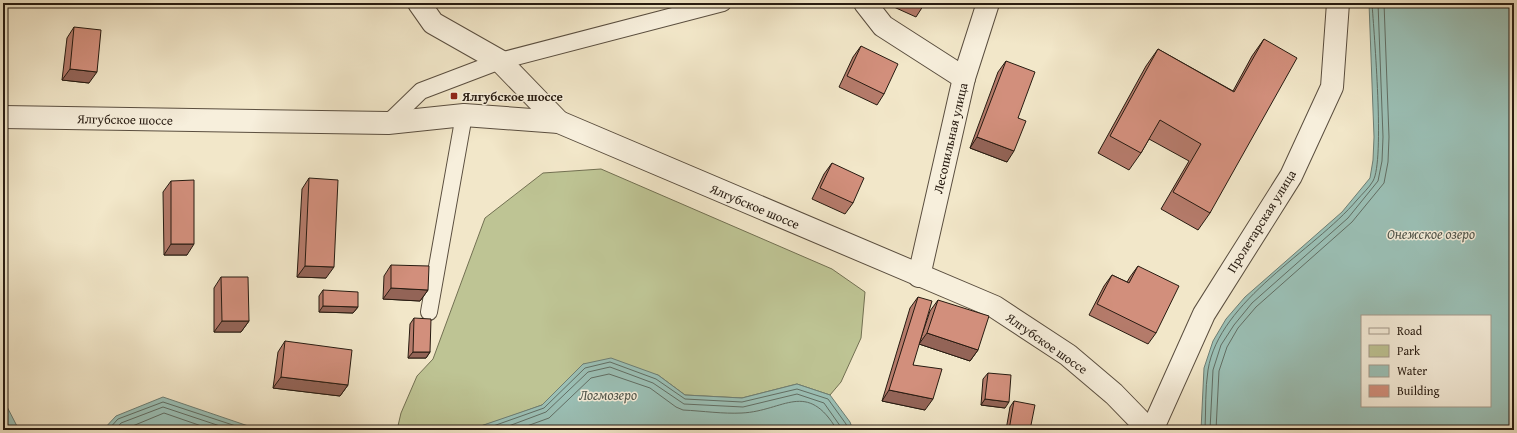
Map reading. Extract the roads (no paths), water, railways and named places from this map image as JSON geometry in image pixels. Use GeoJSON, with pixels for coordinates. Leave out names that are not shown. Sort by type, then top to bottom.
{"type":"FeatureCollection","features":[{"type":"Feature","properties":{"kind":"street"},"geometry":{"type":"LineString","coordinates":[[419,3],[433,23],[500,61],[559,122]]}},
{"type":"Feature","properties":{"kind":"street"},"geometry":{"type":"LineString","coordinates":[[865,3],[883,26],[964,78]]}},
{"type":"Feature","properties":{"kind":"street","name":"Лесопильная улица"},"geometry":{"type":"LineString","coordinates":[[919,276],[964,78],[988,3]]}},
{"type":"Feature","properties":{"kind":"street","name":"Пролетарская улица"},"geometry":{"type":"LineString","coordinates":[[1150,430],[1204,314],[1291,176],[1332,87],[1338,3]]}},
{"type":"Feature","properties":{"kind":"street","name":"Ялгубское шоссе"},"geometry":{"type":"LineString","coordinates":[[3,117],[388,123],[464,115],[559,122],[995,307],[1068,355],[1114,394],[1150,430]]}},
{"type":"Feature","properties":{"kind":"lane"},"geometry":{"type":"LineString","coordinates":[[388,123],[421,91],[500,61],[723,3]]}},
{"type":"Feature","properties":{"kind":"lane"},"geometry":{"type":"LineString","coordinates":[[429,312],[464,115]]}},
{"type":"Feature","properties":{"kind":"water","name":"Онежское озеро"},"geometry":{"type":"Polygon","coordinates":[[[1369,3],[1514,3],[1514,430],[1201,430],[1204,368],[1213,341],[1226,319],[1245,297],[1342,212],[1370,178],[1373,160],[1374,137],[1369,3]]]}},
{"type":"Feature","properties":{"kind":"water","name":"Логмозеро"},"geometry":{"type":"Polygon","coordinates":[[[611,358],[658,375],[685,395],[742,398],[797,384],[830,395],[850,422],[853,430],[469,430],[542,405],[583,364],[611,358]]]}},
{"type":"Feature","properties":{"kind":"water"},"geometry":{"type":"Polygon","coordinates":[[[163,397],[260,430],[103,430],[116,416],[163,397]]]}},
{"type":"Feature","properties":{"kind":"water"},"geometry":{"type":"Polygon","coordinates":[[[3,399],[19,430],[3,430],[3,399]]]}},
{"type":"Feature","properties":{"kind":"place","name":"Ялгубское шоссе"},"geometry":{"type":"Point","coordinates":[454,96]}}]}
